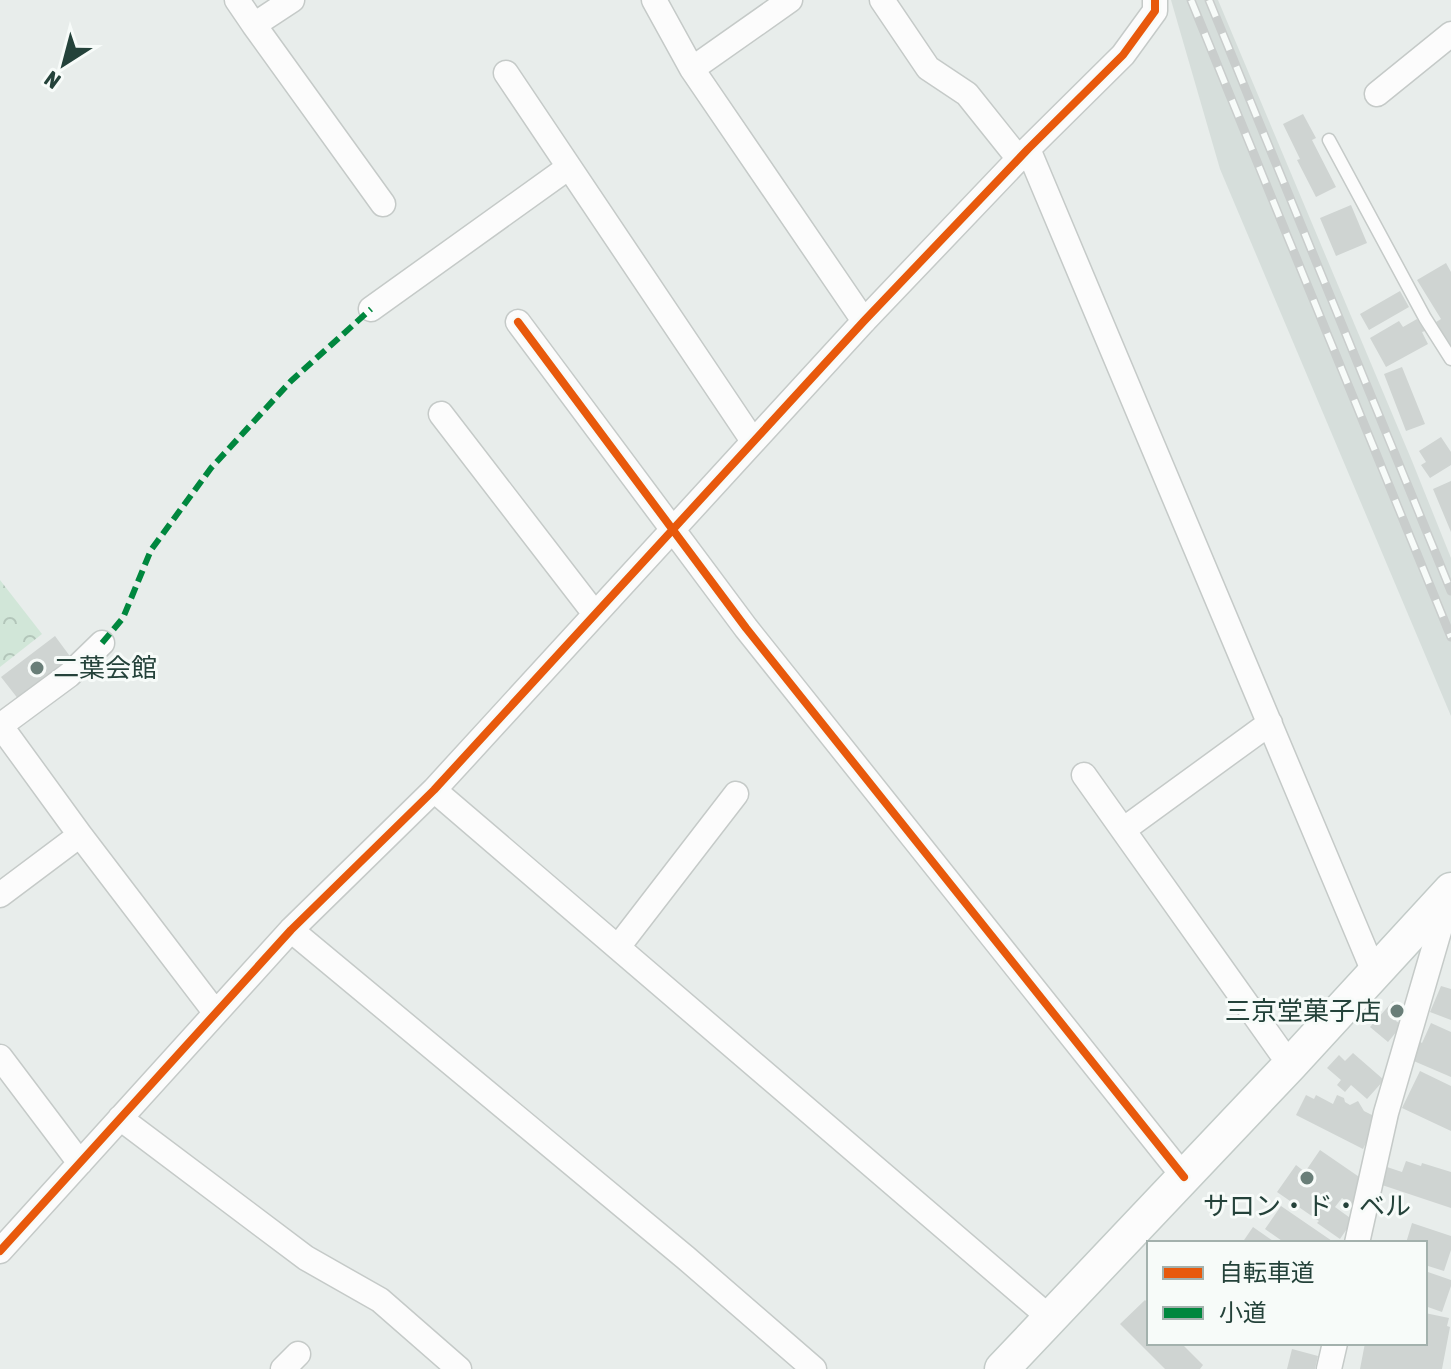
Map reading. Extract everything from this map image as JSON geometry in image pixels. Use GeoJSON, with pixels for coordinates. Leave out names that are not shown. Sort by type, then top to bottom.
{"type":"FeatureCollection","features":[{"type":"Feature","properties":{"kind":"street"},"geometry":{"type":"LineString","coordinates":[[237,0],[383,204]]}},
{"type":"Feature","properties":{"kind":"street"},"geometry":{"type":"LineString","coordinates":[[254,25],[292,0]]}},
{"type":"Feature","properties":{"kind":"street"},"geometry":{"type":"LineString","coordinates":[[654,0],[692,69],[864,321]]}},
{"type":"Feature","properties":{"kind":"street"},"geometry":{"type":"LineString","coordinates":[[692,69],[790,0]]}},
{"type":"Feature","properties":{"kind":"street"},"geometry":{"type":"LineString","coordinates":[[882,0],[928,68],[967,94],[1024,154],[1374,972]]}},
{"type":"Feature","properties":{"kind":"street"},"geometry":{"type":"LineString","coordinates":[[0,1251],[291,930],[434,790],[864,321],[1123,55],[1155,11],[1155,0]]}},
{"type":"Feature","properties":{"kind":"street"},"geometry":{"type":"LineString","coordinates":[[1377,94],[1451,34]]}},
{"type":"Feature","properties":{"kind":"street"},"geometry":{"type":"LineString","coordinates":[[506,73],[753,441]]}},
{"type":"Feature","properties":{"kind":"street"},"geometry":{"type":"LineString","coordinates":[[371,309],[569,167]]}},
{"type":"Feature","properties":{"kind":"street"},"geometry":{"type":"LineString","coordinates":[[518,322],[746,628],[1184,1177]]}},
{"type":"Feature","properties":{"kind":"street"},"geometry":{"type":"LineString","coordinates":[[441,414],[595,614]]}},
{"type":"Feature","properties":{"kind":"street"},"geometry":{"type":"LineString","coordinates":[[102,643],[69,675],[0,726],[215,1012]]}},
{"type":"Feature","properties":{"kind":"street"},"geometry":{"type":"LineString","coordinates":[[1123,830],[1270,723]]}},
{"type":"Feature","properties":{"kind":"street"},"geometry":{"type":"LineString","coordinates":[[1084,775],[1290,1065]]}},
{"type":"Feature","properties":{"kind":"street"},"geometry":{"type":"LineString","coordinates":[[434,790],[1049,1317]]}},
{"type":"Feature","properties":{"kind":"street"},"geometry":{"type":"LineString","coordinates":[[618,947],[736,794]]}},
{"type":"Feature","properties":{"kind":"street"},"geometry":{"type":"LineString","coordinates":[[0,895],[80,835]]}},
{"type":"Feature","properties":{"kind":"street"},"geometry":{"type":"LineString","coordinates":[[1002,1369],[1451,890]]}},
{"type":"Feature","properties":{"kind":"street"},"geometry":{"type":"LineString","coordinates":[[1357,1241],[1386,1113],[1451,890]]}},
{"type":"Feature","properties":{"kind":"street"},"geometry":{"type":"LineString","coordinates":[[291,930],[686,1258],[814,1369]]}},
{"type":"Feature","properties":{"kind":"street"},"geometry":{"type":"LineString","coordinates":[[0,1057],[80,1163]]}},
{"type":"Feature","properties":{"kind":"street"},"geometry":{"type":"LineString","coordinates":[[120,1118],[306,1258],[380,1300],[459,1369]]}},
{"type":"Feature","properties":{"kind":"street"},"geometry":{"type":"LineString","coordinates":[[1329,1369],[1335,1345]]}},
{"type":"Feature","properties":{"kind":"lane"},"geometry":{"type":"LineString","coordinates":[[1329,140],[1425,318],[1451,359]]}},
{"type":"Feature","properties":{"kind":"shaded area"},"geometry":{"type":"Polygon","coordinates":[[[1171,0],[1218,0],[1451,558],[1451,716],[1220,169],[1171,0]]]}},
{"type":"Feature","properties":{"kind":"green space"},"geometry":{"type":"Polygon","coordinates":[[[0,580],[42,634],[0,667],[0,580]]]}},
{"type":"Feature","properties":{"kind":"building"},"geometry":{"type":"Polygon","coordinates":[[[1303,114],[1316,138],[1312,140],[1336,187],[1316,197],[1283,124],[1303,114]]]}},
{"type":"Feature","properties":{"kind":"building"},"geometry":{"type":"Polygon","coordinates":[[[1351,205],[1367,243],[1336,256],[1320,218],[1351,205]]]}},
{"type":"Feature","properties":{"kind":"building"},"geometry":{"type":"Polygon","coordinates":[[[1446,263],[1451,272],[1451,347],[1436,322],[1441,319],[1417,280],[1446,263]]]}},
{"type":"Feature","properties":{"kind":"building"},"geometry":{"type":"Polygon","coordinates":[[[1400,291],[1409,307],[1369,330],[1360,314],[1400,291]]]}},
{"type":"Feature","properties":{"kind":"building"},"geometry":{"type":"Polygon","coordinates":[[[1417,319],[1425,331],[1422,332],[1428,344],[1386,367],[1370,338],[1399,321],[1403,327],[1417,319]]]}},
{"type":"Feature","properties":{"kind":"building"},"geometry":{"type":"Polygon","coordinates":[[[1402,367],[1425,424],[1406,431],[1384,374],[1402,367]]]}},
{"type":"Feature","properties":{"kind":"building"},"geometry":{"type":"Polygon","coordinates":[[[1441,437],[1451,452],[1451,465],[1430,478],[1421,465],[1426,462],[1419,451],[1441,437]]]}},
{"type":"Feature","properties":{"kind":"building"},"geometry":{"type":"Polygon","coordinates":[[[1451,481],[1451,532],[1433,489],[1451,481]]]}},
{"type":"Feature","properties":{"kind":"building","name":"二葉会館"},"geometry":{"type":"Polygon","coordinates":[[[55,636],[72,659],[19,700],[1,677],[55,636]]]}},
{"type":"Feature","properties":{"kind":"building"},"geometry":{"type":"Polygon","coordinates":[[[1441,986],[1451,989],[1451,1020],[1430,1012],[1441,986]]]}},
{"type":"Feature","properties":{"kind":"building"},"geometry":{"type":"Polygon","coordinates":[[[1393,1001],[1404,1011],[1396,1021],[1402,1025],[1388,1042],[1370,1027],[1393,1001]]]}},
{"type":"Feature","properties":{"kind":"building"},"geometry":{"type":"Polygon","coordinates":[[[1431,1023],[1451,1032],[1451,1077],[1409,1059],[1417,1040],[1422,1043],[1431,1023]]]}},
{"type":"Feature","properties":{"kind":"building"},"geometry":{"type":"Polygon","coordinates":[[[1353,1053],[1384,1080],[1367,1099],[1351,1085],[1345,1092],[1337,1085],[1341,1080],[1327,1068],[1339,1055],[1345,1061],[1353,1053]]]}},
{"type":"Feature","properties":{"kind":"building"},"geometry":{"type":"Polygon","coordinates":[[[1420,1071],[1451,1086],[1451,1131],[1402,1108],[1420,1071]]]}},
{"type":"Feature","properties":{"kind":"building"},"geometry":{"type":"Polygon","coordinates":[[[1306,1095],[1314,1099],[1316,1095],[1333,1104],[1337,1095],[1350,1105],[1358,1101],[1364,1111],[1378,1118],[1363,1149],[1296,1115],[1306,1095]]]}},
{"type":"Feature","properties":{"kind":"building"},"geometry":{"type":"Polygon","coordinates":[[[1320,1150],[1368,1183],[1352,1206],[1342,1198],[1335,1207],[1353,1220],[1340,1239],[1277,1192],[1296,1165],[1305,1172],[1320,1150]]]}},
{"type":"Feature","properties":{"kind":"building"},"geometry":{"type":"Polygon","coordinates":[[[1406,1161],[1451,1172],[1451,1208],[1382,1185],[1387,1167],[1402,1172],[1406,1161]]]}},
{"type":"Feature","properties":{"kind":"building"},"geometry":{"type":"Polygon","coordinates":[[[1281,1206],[1332,1241],[1282,1241],[1265,1229],[1281,1206]]]}},
{"type":"Feature","properties":{"kind":"building"},"geometry":{"type":"Polygon","coordinates":[[[1412,1223],[1451,1236],[1451,1250],[1444,1271],[1427,1266],[1427,1241],[1407,1241],[1412,1223]]]}},
{"type":"Feature","properties":{"kind":"building"},"geometry":{"type":"Polygon","coordinates":[[[1253,1227],[1273,1241],[1243,1241],[1253,1227]]]}},
{"type":"Feature","properties":{"kind":"building"},"geometry":{"type":"Polygon","coordinates":[[[1427,1272],[1451,1280],[1442,1312],[1427,1307],[1427,1272]]]}},
{"type":"Feature","properties":{"kind":"building"},"geometry":{"type":"Polygon","coordinates":[[[1145,1300],[1147,1345],[1183,1345],[1203,1365],[1200,1369],[1165,1369],[1120,1324],[1145,1300]]]}},
{"type":"Feature","properties":{"kind":"building"},"geometry":{"type":"Polygon","coordinates":[[[1427,1313],[1449,1318],[1442,1369],[1360,1369],[1365,1345],[1427,1345],[1427,1313]]]}},
{"type":"Feature","properties":{"kind":"building"},"geometry":{"type":"Polygon","coordinates":[[[1292,1349],[1318,1356],[1315,1369],[1287,1369],[1292,1349]]]}},
{"type":"Feature","properties":{"kind":"railway"},"geometry":{"type":"LineString","coordinates":[[1191,0],[1451,637]]}},
{"type":"Feature","properties":{"kind":"railway"},"geometry":{"type":"LineString","coordinates":[[1209,0],[1451,591]]}},
{"type":"Feature","properties":{"kind":"marked path"},"geometry":{"type":"LineString","coordinates":[[102,643],[123,618],[151,550],[211,468],[291,381],[371,309]]}},
{"type":"Feature","properties":{"kind":"cycle path"},"geometry":{"type":"LineString","coordinates":[[0,1251],[291,930],[434,790],[864,321],[1028,149],[1123,55],[1155,11],[1155,0]]}},
{"type":"Feature","properties":{"kind":"cycle path"},"geometry":{"type":"LineString","coordinates":[[518,322],[746,628],[1184,1177]]}},
{"type":"Feature","properties":{"kind":"place","name":"二葉会館"},"geometry":{"type":"Point","coordinates":[37,668]}},
{"type":"Feature","properties":{"kind":"place","name":"三京堂菓子店"},"geometry":{"type":"Point","coordinates":[1397,1011]}},
{"type":"Feature","properties":{"kind":"place","name":"サロン・ド・ベル"},"geometry":{"type":"Point","coordinates":[1307,1178]}}]}
